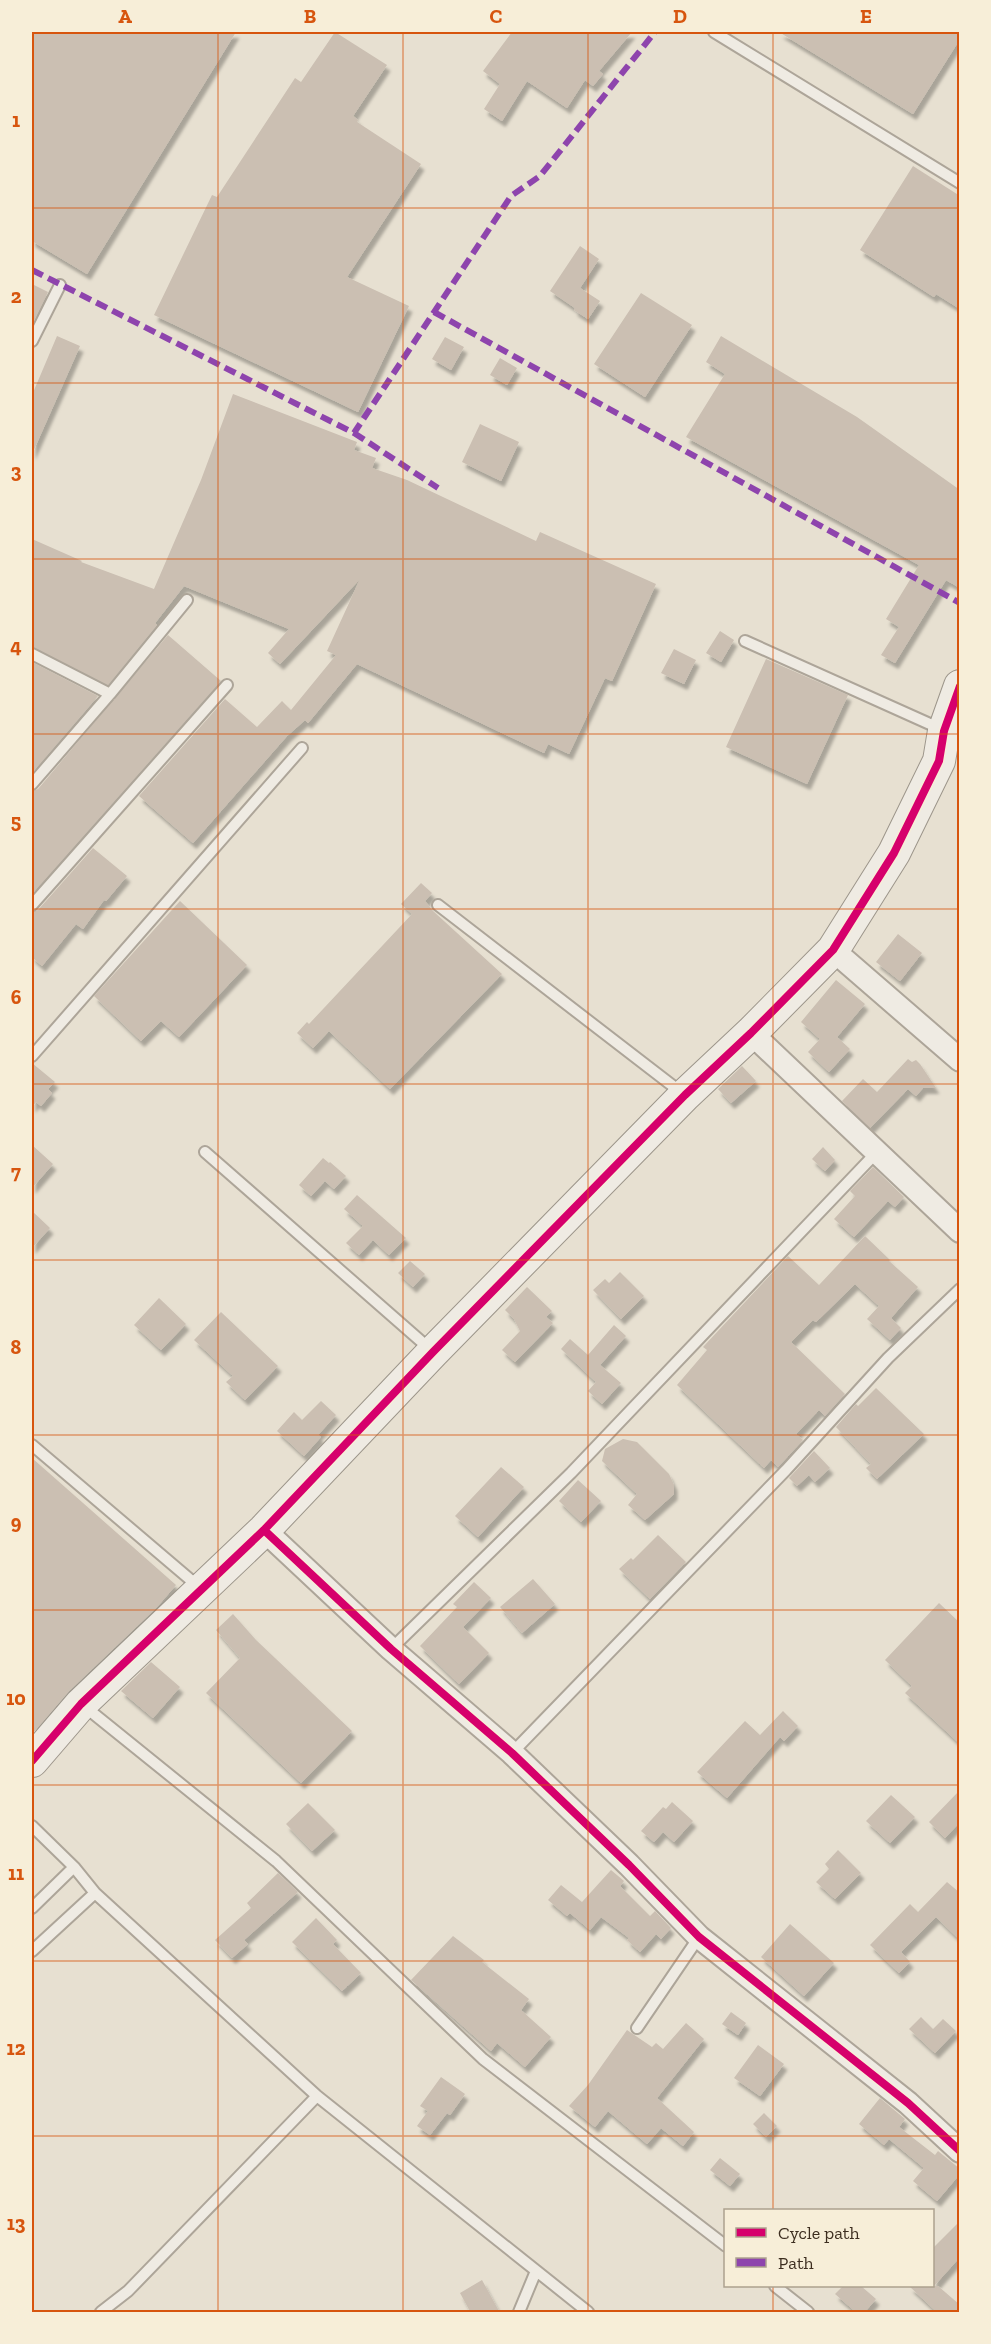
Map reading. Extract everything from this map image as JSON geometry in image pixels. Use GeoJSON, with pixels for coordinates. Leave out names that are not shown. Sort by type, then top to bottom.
{"type":"FeatureCollection","features":[{"type":"Feature","properties":{"kind":"street"},"geometry":{"type":"LineString","coordinates":[[32,1761],[81,1704],[264,1530],[433,1352],[684,1095],[752,1033],[832,950],[894,853],[939,760],[944,731],[960,686]]}},
{"type":"Feature","properties":{"kind":"street"},"geometry":{"type":"LineString","coordinates":[[832,950],[960,1060]]}},
{"type":"Feature","properties":{"kind":"street"},"geometry":{"type":"LineString","coordinates":[[752,1033],[960,1231]]}},
{"type":"Feature","properties":{"kind":"street"},"geometry":{"type":"LineString","coordinates":[[264,1530],[391,1649],[512,1753],[629,1865],[699,1937],[908,2103],[960,2151]]}},
{"type":"Feature","properties":{"kind":"lane"},"geometry":{"type":"LineString","coordinates":[[714,32],[960,183]]}},
{"type":"Feature","properties":{"kind":"lane"},"geometry":{"type":"LineString","coordinates":[[32,341],[60,285]]}},
{"type":"Feature","properties":{"kind":"lane"},"geometry":{"type":"LineString","coordinates":[[32,784],[187,600]]}},
{"type":"Feature","properties":{"kind":"lane"},"geometry":{"type":"LineString","coordinates":[[745,641],[944,731]]}},
{"type":"Feature","properties":{"kind":"lane"},"geometry":{"type":"LineString","coordinates":[[32,654],[110,694]]}},
{"type":"Feature","properties":{"kind":"lane"},"geometry":{"type":"LineString","coordinates":[[32,905],[227,685]]}},
{"type":"Feature","properties":{"kind":"lane"},"geometry":{"type":"LineString","coordinates":[[32,1056],[302,748]]}},
{"type":"Feature","properties":{"kind":"lane"},"geometry":{"type":"LineString","coordinates":[[438,905],[684,1095]]}},
{"type":"Feature","properties":{"kind":"lane"},"geometry":{"type":"LineString","coordinates":[[205,1152],[433,1352]]}},
{"type":"Feature","properties":{"kind":"lane"},"geometry":{"type":"LineString","coordinates":[[391,1649],[571,1473],[876,1153]]}},
{"type":"Feature","properties":{"kind":"lane"},"geometry":{"type":"LineString","coordinates":[[512,1753],[786,1470],[888,1358],[960,1289]]}},
{"type":"Feature","properties":{"kind":"lane"},"geometry":{"type":"LineString","coordinates":[[32,1445],[201,1589]]}},
{"type":"Feature","properties":{"kind":"lane"},"geometry":{"type":"LineString","coordinates":[[81,1704],[276,1861],[483,2059],[724,2244]]}},
{"type":"Feature","properties":{"kind":"lane"},"geometry":{"type":"LineString","coordinates":[[32,1826],[74,1867],[95,1893],[317,2096],[588,2313]]}},
{"type":"Feature","properties":{"kind":"lane"},"geometry":{"type":"LineString","coordinates":[[32,1908],[74,1867]]}},
{"type":"Feature","properties":{"kind":"lane"},"geometry":{"type":"LineString","coordinates":[[32,1951],[95,1893]]}},
{"type":"Feature","properties":{"kind":"lane"},"geometry":{"type":"LineString","coordinates":[[637,2028],[699,1937]]}},
{"type":"Feature","properties":{"kind":"lane"},"geometry":{"type":"LineString","coordinates":[[101,2313],[128,2291],[317,2096]]}},
{"type":"Feature","properties":{"kind":"lane"},"geometry":{"type":"LineString","coordinates":[[519,2313],[536,2271]]}},
{"type":"Feature","properties":{"kind":"lane"},"geometry":{"type":"LineString","coordinates":[[776,2287],[808,2313]]}},
{"type":"Feature","properties":{"kind":"building"},"geometry":{"type":"Polygon","coordinates":[[[32,32],[236,32],[87,274],[32,241],[32,32]]]}},
{"type":"Feature","properties":{"kind":"building"},"geometry":{"type":"Polygon","coordinates":[[[335,32],[387,65],[353,116],[358,120],[357,122],[421,164],[347,277],[409,306],[358,412],[154,315],[212,195],[217,197],[295,78],[301,82],[335,32]]]}},
{"type":"Feature","properties":{"kind":"building"},"geometry":{"type":"Polygon","coordinates":[[[512,32],[632,32],[599,71],[603,74],[593,86],[585,80],[567,108],[527,81],[502,121],[484,109],[500,84],[483,71],[512,32]]]}},
{"type":"Feature","properties":{"kind":"building"},"geometry":{"type":"Polygon","coordinates":[[[779,32],[960,32],[960,39],[913,114],[779,32]]]}},
{"type":"Feature","properties":{"kind":"building"},"geometry":{"type":"Polygon","coordinates":[[[913,166],[960,196],[960,309],[936,294],[934,297],[860,250],[913,166]]]}},
{"type":"Feature","properties":{"kind":"building"},"geometry":{"type":"Polygon","coordinates":[[[580,246],[599,259],[580,288],[600,301],[588,319],[550,291],[580,246]]]}},
{"type":"Feature","properties":{"kind":"building"},"geometry":{"type":"Polygon","coordinates":[[[32,284],[48,292],[32,325],[32,284]]]}},
{"type":"Feature","properties":{"kind":"building"},"geometry":{"type":"Polygon","coordinates":[[[641,293],[692,325],[645,397],[594,364],[641,293]]]}},
{"type":"Feature","properties":{"kind":"building"},"geometry":{"type":"Polygon","coordinates":[[[57,336],[80,346],[32,454],[32,395],[57,336]]]}},
{"type":"Feature","properties":{"kind":"building"},"geometry":{"type":"Polygon","coordinates":[[[721,336],[857,417],[960,490],[960,588],[946,580],[895,663],[881,655],[899,627],[886,619],[919,565],[686,437],[725,374],[706,362],[721,336]]]}},
{"type":"Feature","properties":{"kind":"building"},"geometry":{"type":"Polygon","coordinates":[[[445,337],[464,347],[451,370],[432,359],[445,337]]]}},
{"type":"Feature","properties":{"kind":"building"},"geometry":{"type":"Polygon","coordinates":[[[500,358],[517,368],[507,385],[490,375],[500,358]]]}},
{"type":"Feature","properties":{"kind":"building"},"geometry":{"type":"Polygon","coordinates":[[[233,394],[357,442],[354,450],[376,458],[372,468],[407,480],[536,541],[540,532],[656,584],[612,681],[605,678],[569,754],[548,744],[544,753],[357,664],[308,723],[305,720],[287,736],[193,843],[139,796],[225,699],[257,727],[282,701],[291,710],[336,655],[327,651],[360,579],[280,664],[268,653],[289,629],[184,586],[155,623],[157,625],[108,685],[32,647],[32,539],[81,562],[154,589],[201,480],[233,394]]]}},
{"type":"Feature","properties":{"kind":"building"},"geometry":{"type":"Polygon","coordinates":[[[480,424],[519,442],[501,481],[462,462],[480,424]]]}},
{"type":"Feature","properties":{"kind":"building"},"geometry":{"type":"Polygon","coordinates":[[[720,631],[734,640],[721,662],[706,653],[720,631]]]}},
{"type":"Feature","properties":{"kind":"building"},"geometry":{"type":"Polygon","coordinates":[[[168,635],[221,681],[32,894],[32,791],[38,789],[168,635]]]}},
{"type":"Feature","properties":{"kind":"building"},"geometry":{"type":"Polygon","coordinates":[[[674,649],[696,660],[684,684],[661,673],[674,649]]]}},
{"type":"Feature","properties":{"kind":"building"},"geometry":{"type":"Polygon","coordinates":[[[766,659],[848,695],[807,784],[726,747],[766,659]]]}},
{"type":"Feature","properties":{"kind":"building"},"geometry":{"type":"Polygon","coordinates":[[[32,662],[98,696],[32,773],[32,662]]]}},
{"type":"Feature","properties":{"kind":"building"},"geometry":{"type":"Polygon","coordinates":[[[93,848],[127,876],[106,901],[104,900],[83,929],[76,924],[42,966],[32,957],[32,912],[38,910],[93,848]]]}},
{"type":"Feature","properties":{"kind":"building"},"geometry":{"type":"Polygon","coordinates":[[[421,883],[432,893],[425,901],[433,911],[502,974],[390,1089],[329,1031],[313,1048],[297,1033],[307,1022],[309,1024],[412,914],[401,904],[421,883]]]}},
{"type":"Feature","properties":{"kind":"building"},"geometry":{"type":"Polygon","coordinates":[[[180,901],[247,965],[179,1037],[161,1021],[141,1041],[94,996],[180,901]]]}},
{"type":"Feature","properties":{"kind":"building"},"geometry":{"type":"Polygon","coordinates":[[[898,934],[922,953],[900,981],[876,962],[898,934]]]}},
{"type":"Feature","properties":{"kind":"building"},"geometry":{"type":"Polygon","coordinates":[[[836,980],[865,1004],[837,1037],[850,1049],[829,1072],[808,1052],[820,1039],[801,1022],[836,980]]]}},
{"type":"Feature","properties":{"kind":"building"},"geometry":{"type":"Polygon","coordinates":[[[908,1059],[912,1062],[916,1060],[920,1064],[936,1088],[923,1088],[916,1096],[908,1089],[870,1128],[842,1101],[863,1079],[877,1092],[908,1059]]]}},
{"type":"Feature","properties":{"kind":"building"},"geometry":{"type":"Polygon","coordinates":[[[32,1063],[55,1082],[48,1089],[52,1093],[41,1106],[36,1102],[32,1107],[32,1063]]]}},
{"type":"Feature","properties":{"kind":"building"},"geometry":{"type":"Polygon","coordinates":[[[742,1066],[756,1081],[731,1103],[718,1089],[742,1066]]]}},
{"type":"Feature","properties":{"kind":"building"},"geometry":{"type":"Polygon","coordinates":[[[32,1145],[53,1164],[32,1188],[32,1145]]]}},
{"type":"Feature","properties":{"kind":"building"},"geometry":{"type":"Polygon","coordinates":[[[823,1147],[835,1160],[825,1171],[812,1159],[823,1147]]]}},
{"type":"Feature","properties":{"kind":"building"},"geometry":{"type":"Polygon","coordinates":[[[323,1158],[346,1176],[334,1189],[325,1181],[311,1196],[299,1185],[323,1158]]]}},
{"type":"Feature","properties":{"kind":"building"},"geometry":{"type":"Polygon","coordinates":[[[873,1167],[904,1197],[895,1207],[888,1201],[854,1237],[834,1219],[855,1196],[850,1191],[873,1167]]]}},
{"type":"Feature","properties":{"kind":"building"},"geometry":{"type":"Polygon","coordinates":[[[357,1195],[406,1238],[389,1255],[373,1240],[359,1255],[346,1243],[363,1226],[344,1209],[357,1195]]]}},
{"type":"Feature","properties":{"kind":"building"},"geometry":{"type":"Polygon","coordinates":[[[32,1211],[50,1228],[32,1248],[32,1211]]]}},
{"type":"Feature","properties":{"kind":"building"},"geometry":{"type":"Polygon","coordinates":[[[865,1236],[918,1287],[891,1318],[901,1328],[890,1340],[867,1319],[879,1306],[855,1284],[816,1322],[813,1320],[791,1342],[845,1394],[825,1416],[819,1410],[796,1434],[803,1440],[778,1467],[771,1460],[764,1468],[677,1385],[707,1350],[703,1347],[788,1256],[819,1285],[865,1236]]]}},
{"type":"Feature","properties":{"kind":"building"},"geometry":{"type":"Polygon","coordinates":[[[410,1261],[425,1274],[413,1287],[398,1273],[410,1261]]]}},
{"type":"Feature","properties":{"kind":"building"},"geometry":{"type":"Polygon","coordinates":[[[620,1272],[644,1296],[621,1319],[593,1290],[605,1279],[609,1283],[620,1272]]]}},
{"type":"Feature","properties":{"kind":"building"},"geometry":{"type":"Polygon","coordinates":[[[527,1287],[552,1311],[546,1317],[553,1323],[515,1362],[502,1350],[520,1331],[514,1319],[505,1310],[527,1287]]]}},
{"type":"Feature","properties":{"kind":"building"},"geometry":{"type":"Polygon","coordinates":[[[159,1298],[186,1324],[161,1350],[134,1325],[159,1298]]]}},
{"type":"Feature","properties":{"kind":"building"},"geometry":{"type":"Polygon","coordinates":[[[221,1312],[278,1366],[245,1400],[226,1382],[233,1376],[194,1340],[221,1312]]]}},
{"type":"Feature","properties":{"kind":"building"},"geometry":{"type":"Polygon","coordinates":[[[614,1325],[626,1336],[600,1365],[621,1383],[602,1404],[588,1391],[596,1382],[561,1349],[570,1339],[588,1355],[614,1325]]]}},
{"type":"Feature","properties":{"kind":"building"},"geometry":{"type":"Polygon","coordinates":[[[876,1388],[924,1434],[877,1479],[866,1468],[871,1464],[836,1427],[856,1404],[858,1406],[876,1388]]]}},
{"type":"Feature","properties":{"kind":"building"},"geometry":{"type":"Polygon","coordinates":[[[321,1401],[336,1415],[318,1435],[321,1437],[304,1456],[277,1431],[294,1412],[302,1420],[321,1401]]]}},
{"type":"Feature","properties":{"kind":"building"},"geometry":{"type":"Polygon","coordinates":[[[623,1439],[637,1442],[669,1474],[674,1485],[674,1494],[645,1520],[628,1505],[637,1494],[602,1461],[605,1449],[623,1439]]]}},
{"type":"Feature","properties":{"kind":"building"},"geometry":{"type":"Polygon","coordinates":[[[814,1451],[830,1468],[815,1482],[809,1475],[797,1486],[789,1478],[814,1451]]]}},
{"type":"Feature","properties":{"kind":"building"},"geometry":{"type":"Polygon","coordinates":[[[32,1458],[176,1585],[157,1607],[69,1691],[32,1734],[32,1458]]]}},
{"type":"Feature","properties":{"kind":"building"},"geometry":{"type":"Polygon","coordinates":[[[501,1467],[524,1487],[478,1537],[455,1516],[501,1467]]]}},
{"type":"Feature","properties":{"kind":"building"},"geometry":{"type":"Polygon","coordinates":[[[578,1480],[601,1501],[581,1522],[559,1501],[578,1480]]]}},
{"type":"Feature","properties":{"kind":"building"},"geometry":{"type":"Polygon","coordinates":[[[658,1535],[686,1562],[650,1599],[619,1569],[631,1558],[633,1560],[658,1535]]]}},
{"type":"Feature","properties":{"kind":"building"},"geometry":{"type":"Polygon","coordinates":[[[533,1579],[555,1604],[522,1633],[500,1607],[533,1579]]]}},
{"type":"Feature","properties":{"kind":"building"},"geometry":{"type":"Polygon","coordinates":[[[474,1582],[491,1598],[463,1627],[489,1653],[459,1684],[420,1646],[457,1607],[453,1604],[474,1582]]]}},
{"type":"Feature","properties":{"kind":"building"},"geometry":{"type":"Polygon","coordinates":[[[939,1603],[960,1623],[960,1744],[905,1693],[912,1686],[885,1660],[939,1603]]]}},
{"type":"Feature","properties":{"kind":"building"},"geometry":{"type":"Polygon","coordinates":[[[233,1614],[256,1640],[352,1731],[301,1783],[206,1693],[240,1658],[216,1630],[233,1614]]]}},
{"type":"Feature","properties":{"kind":"building"},"geometry":{"type":"Polygon","coordinates":[[[151,1662],[180,1687],[153,1718],[121,1691],[151,1662]]]}},
{"type":"Feature","properties":{"kind":"building"},"geometry":{"type":"Polygon","coordinates":[[[783,1711],[798,1726],[784,1741],[780,1737],[727,1798],[697,1772],[745,1721],[760,1735],[783,1711]]]}},
{"type":"Feature","properties":{"kind":"building"},"geometry":{"type":"Polygon","coordinates":[[[960,1790],[960,1822],[945,1838],[929,1822],[960,1790]]]}},
{"type":"Feature","properties":{"kind":"building"},"geometry":{"type":"Polygon","coordinates":[[[891,1795],[915,1817],[890,1843],[866,1821],[891,1795]]]}},
{"type":"Feature","properties":{"kind":"building"},"geometry":{"type":"Polygon","coordinates":[[[672,1802],[693,1821],[674,1842],[663,1832],[654,1842],[641,1831],[663,1807],[666,1809],[672,1802]]]}},
{"type":"Feature","properties":{"kind":"building"},"geometry":{"type":"Polygon","coordinates":[[[308,1803],[335,1830],[312,1851],[286,1824],[308,1803]]]}},
{"type":"Feature","properties":{"kind":"building"},"geometry":{"type":"Polygon","coordinates":[[[838,1850],[861,1873],[835,1899],[816,1882],[829,1869],[825,1864],[838,1850]]]}},
{"type":"Feature","properties":{"kind":"building"},"geometry":{"type":"Polygon","coordinates":[[[611,1870],[624,1881],[620,1886],[650,1916],[655,1911],[671,1928],[661,1939],[656,1934],[640,1952],[627,1940],[629,1938],[601,1917],[590,1930],[570,1913],[567,1916],[548,1900],[561,1885],[582,1902],[611,1870]]]}},
{"type":"Feature","properties":{"kind":"building"},"geometry":{"type":"Polygon","coordinates":[[[278,1873],[298,1892],[244,1940],[248,1944],[232,1958],[215,1940],[251,1908],[247,1903],[278,1873]]]}},
{"type":"Feature","properties":{"kind":"building"},"geometry":{"type":"Polygon","coordinates":[[[947,1882],[960,1893],[960,1940],[936,1917],[901,1952],[910,1962],[899,1973],[870,1945],[910,1904],[918,1912],[947,1882]]]}},
{"type":"Feature","properties":{"kind":"building"},"geometry":{"type":"Polygon","coordinates":[[[316,1918],[337,1940],[333,1944],[361,1973],[342,1991],[292,1942],[316,1918]]]}},
{"type":"Feature","properties":{"kind":"building"},"geometry":{"type":"Polygon","coordinates":[[[790,1924],[834,1963],[804,1996],[761,1957],[790,1924]]]}},
{"type":"Feature","properties":{"kind":"building"},"geometry":{"type":"Polygon","coordinates":[[[453,1936],[529,1999],[521,2010],[551,2037],[525,2067],[497,2043],[491,2051],[411,1980],[453,1936]]]}},
{"type":"Feature","properties":{"kind":"building"},"geometry":{"type":"Polygon","coordinates":[[[731,2012],[746,2023],[738,2035],[722,2024],[731,2012]]]}},
{"type":"Feature","properties":{"kind":"building"},"geometry":{"type":"Polygon","coordinates":[[[921,2017],[933,2029],[943,2019],[956,2031],[935,2053],[909,2029],[921,2017]]]}},
{"type":"Feature","properties":{"kind":"building"},"geometry":{"type":"Polygon","coordinates":[[[686,2023],[704,2039],[657,2098],[694,2132],[683,2146],[661,2128],[647,2144],[608,2111],[595,2127],[569,2106],[588,2085],[627,2030],[652,2047],[656,2043],[663,2049],[686,2023]]]}},
{"type":"Feature","properties":{"kind":"building"},"geometry":{"type":"Polygon","coordinates":[[[758,2045],[784,2064],[760,2096],[734,2078],[758,2045]]]}},
{"type":"Feature","properties":{"kind":"building"},"geometry":{"type":"Polygon","coordinates":[[[441,2077],[465,2094],[450,2115],[447,2113],[430,2135],[417,2126],[428,2111],[420,2106],[441,2077]]]}},
{"type":"Feature","properties":{"kind":"building"},"geometry":{"type":"Polygon","coordinates":[[[880,2098],[905,2119],[899,2127],[935,2155],[938,2151],[960,2169],[960,2174],[937,2201],[913,2181],[924,2168],[889,2139],[884,2145],[859,2124],[880,2098]]]}},
{"type":"Feature","properties":{"kind":"building"},"geometry":{"type":"Polygon","coordinates":[[[764,2113],[777,2126],[766,2137],[753,2124],[764,2113]]]}},
{"type":"Feature","properties":{"kind":"building"},"geometry":{"type":"Polygon","coordinates":[[[720,2158],[740,2174],[730,2186],[710,2170],[720,2158]]]}},
{"type":"Feature","properties":{"kind":"building"},"geometry":{"type":"Polygon","coordinates":[[[960,2221],[960,2257],[934,2286],[934,2247],[960,2221]]]}},
{"type":"Feature","properties":{"kind":"building"},"geometry":{"type":"Polygon","coordinates":[[[482,2280],[500,2313],[471,2313],[460,2293],[482,2280]]]}},
{"type":"Feature","properties":{"kind":"building"},"geometry":{"type":"Polygon","coordinates":[[[938,2286],[960,2305],[960,2313],[938,2313],[910,2287],[938,2286]]]}},
{"type":"Feature","properties":{"kind":"building"},"geometry":{"type":"Polygon","coordinates":[[[842,2287],[862,2287],[876,2299],[864,2313],[857,2313],[835,2294],[842,2287]]]}},
{"type":"Feature","properties":{"kind":"marked path"},"geometry":{"type":"LineString","coordinates":[[32,270],[354,433],[511,196],[540,176],[655,32]]}},
{"type":"Feature","properties":{"kind":"marked path"},"geometry":{"type":"LineString","coordinates":[[434,312],[960,603]]}},
{"type":"Feature","properties":{"kind":"marked path"},"geometry":{"type":"LineString","coordinates":[[354,433],[438,488]]}},
{"type":"Feature","properties":{"kind":"cycle path"},"geometry":{"type":"LineString","coordinates":[[32,1761],[81,1704],[264,1530],[433,1352],[685,1095],[751,1033],[833,950],[894,853],[939,761],[944,731],[960,686]]}},
{"type":"Feature","properties":{"kind":"cycle path"},"geometry":{"type":"LineString","coordinates":[[264,1530],[391,1649],[512,1753],[629,1865],[699,1937],[908,2103],[960,2151]]}}]}
